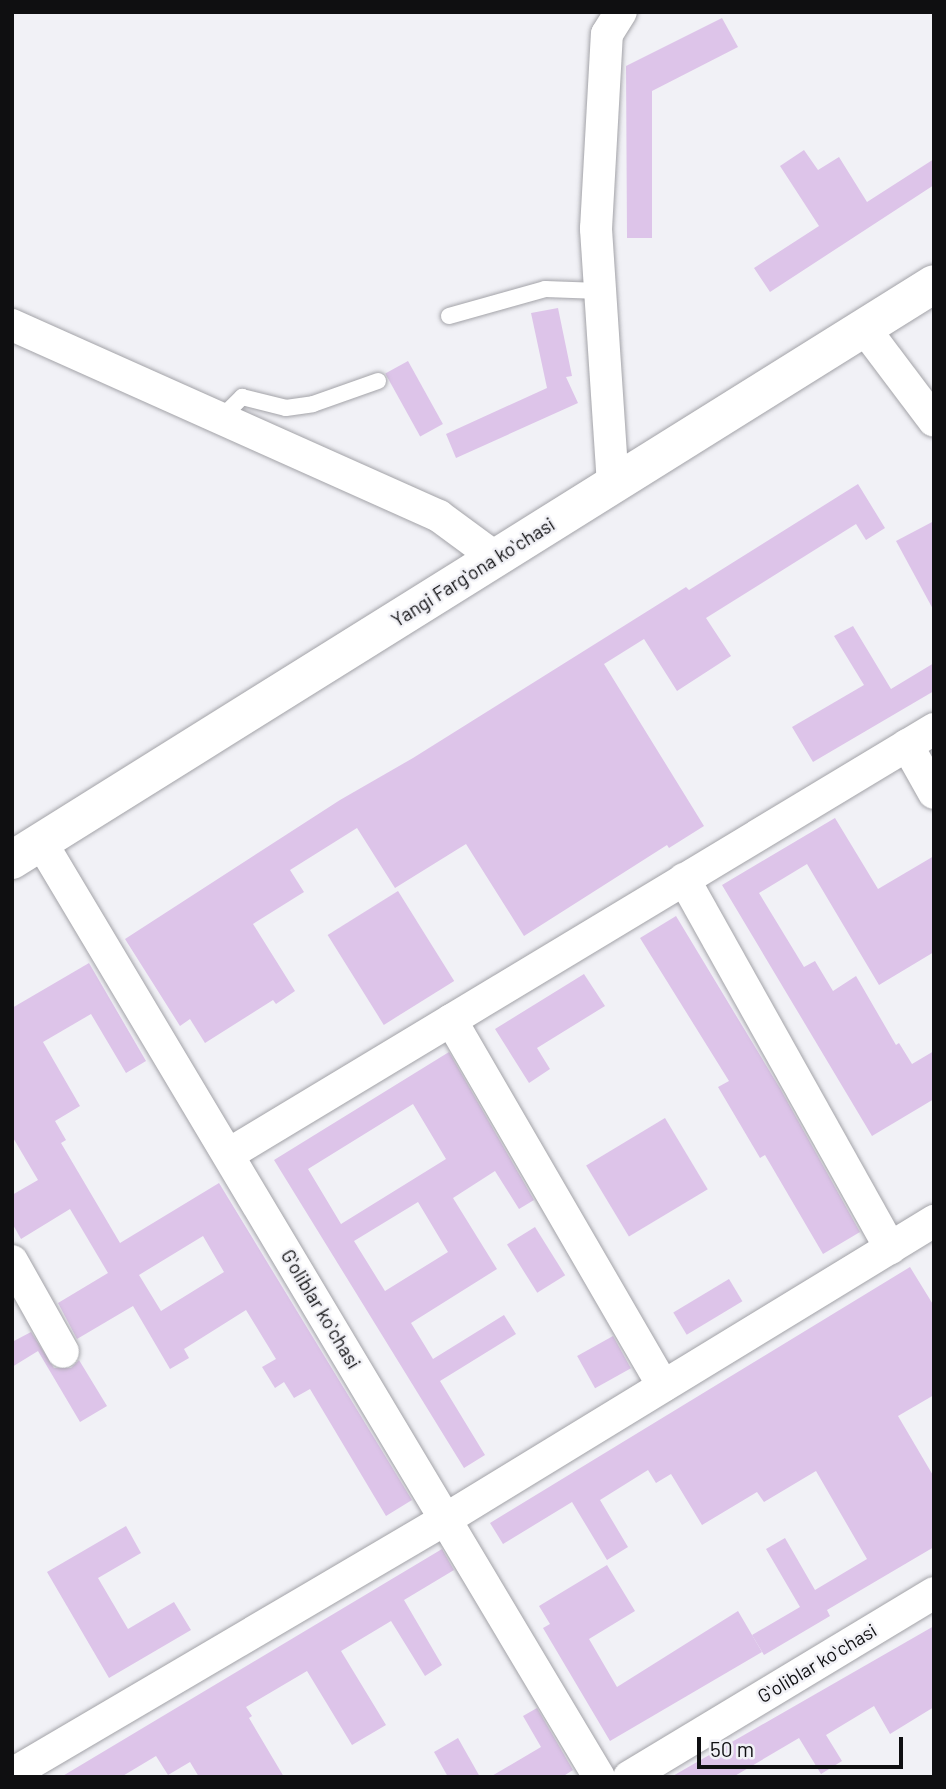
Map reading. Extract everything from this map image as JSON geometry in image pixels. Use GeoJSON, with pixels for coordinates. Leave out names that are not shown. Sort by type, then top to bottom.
{"type":"FeatureCollection","features":[{"type":"Feature","properties":{"kind":"main road","name":"Yangi Fargʻona koʻchasi"},"geometry":{"type":"LineString","coordinates":[[26,851],[934,284]]}},
{"type":"Feature","properties":{"kind":"street"},"geometry":{"type":"LineString","coordinates":[[613,485],[596,229],[607,34],[621,12]]}},
{"type":"Feature","properties":{"kind":"street"},"geometry":{"type":"LineString","coordinates":[[12,325],[439,516],[496,558]]}},
{"type":"Feature","properties":{"kind":"street"},"geometry":{"type":"LineString","coordinates":[[864,328],[934,421]]}},
{"type":"Feature","properties":{"kind":"street"},"geometry":{"type":"LineString","coordinates":[[229,1154],[934,729]]}},
{"type":"Feature","properties":{"kind":"street"},"geometry":{"type":"LineString","coordinates":[[907,745],[934,793]]}},
{"type":"Feature","properties":{"kind":"street","name":"Gʻoliblar koʻchasi"},"geometry":{"type":"LineString","coordinates":[[26,851],[229,1154],[599,1777]]}},
{"type":"Feature","properties":{"kind":"street"},"geometry":{"type":"LineString","coordinates":[[684,879],[890,1248]]}},
{"type":"Feature","properties":{"kind":"street"},"geometry":{"type":"LineString","coordinates":[[450,1020],[663,1386]]}},
{"type":"Feature","properties":{"kind":"street"},"geometry":{"type":"LineString","coordinates":[[12,1774],[446,1519],[934,1221]]}},
{"type":"Feature","properties":{"kind":"street"},"geometry":{"type":"LineString","coordinates":[[12,1261],[21,1296],[62,1352]]}},
{"type":"Feature","properties":{"kind":"street","name":"Gʻoliblar koʻchasi"},"geometry":{"type":"LineString","coordinates":[[629,1777],[934,1593]]}},
{"type":"Feature","properties":{"kind":"lane"},"geometry":{"type":"LineString","coordinates":[[449,316],[545,289],[600,291]]}},
{"type":"Feature","properties":{"kind":"lane"},"geometry":{"type":"LineString","coordinates":[[221,418],[242,397],[286,408],[313,404],[378,381]]}},
{"type":"Feature","properties":{"kind":"building"},"geometry":{"type":"Polygon","coordinates":[[[722,18],[738,47],[652,91],[652,238],[627,238],[626,66],[722,18]]]}},
{"type":"Feature","properties":{"kind":"building"},"geometry":{"type":"Polygon","coordinates":[[[804,150],[818,170],[839,157],[867,202],[934,159],[934,185],[770,292],[754,268],[819,226],[780,166],[804,150]]]}},
{"type":"Feature","properties":{"kind":"building"},"geometry":{"type":"Polygon","coordinates":[[[558,308],[572,376],[566,377],[578,403],[456,458],[446,434],[547,388],[531,313],[558,308]]]}},
{"type":"Feature","properties":{"kind":"building"},"geometry":{"type":"Polygon","coordinates":[[[408,361],[443,424],[420,437],[385,374],[408,361]]]}},
{"type":"Feature","properties":{"kind":"building"},"geometry":{"type":"Polygon","coordinates":[[[858,484],[885,528],[866,540],[856,524],[706,618],[731,656],[677,691],[644,639],[604,664],[704,826],[669,848],[667,845],[524,936],[466,844],[395,888],[357,828],[290,870],[304,892],[253,924],[295,991],[276,1004],[273,1000],[205,1043],[190,1019],[180,1026],[125,939],[340,800],[413,758],[686,587],[689,590],[858,484]]]}},
{"type":"Feature","properties":{"kind":"building"},"geometry":{"type":"Polygon","coordinates":[[[934,521],[934,611],[896,541],[934,521]]]}},
{"type":"Feature","properties":{"kind":"building"},"geometry":{"type":"Polygon","coordinates":[[[853,626],[891,689],[934,663],[934,691],[813,762],[792,727],[864,685],[834,636],[853,626]]]}},
{"type":"Feature","properties":{"kind":"building"},"geometry":{"type":"Polygon","coordinates":[[[835,818],[878,889],[934,856],[934,952],[879,985],[807,864],[759,893],[804,967],[815,961],[833,991],[856,976],[896,1045],[899,1043],[912,1064],[934,1051],[934,1099],[872,1136],[722,885],[835,818]]]}},
{"type":"Feature","properties":{"kind":"building"},"geometry":{"type":"Polygon","coordinates":[[[398,891],[454,981],[384,1025],[328,935],[398,891]]]}},
{"type":"Feature","properties":{"kind":"building"},"geometry":{"type":"Polygon","coordinates":[[[676,916],[781,1090],[860,1232],[823,1254],[765,1155],[760,1158],[718,1087],[729,1081],[640,938],[676,916]]]}},
{"type":"Feature","properties":{"kind":"building"},"geometry":{"type":"Polygon","coordinates":[[[89,963],[146,1061],[126,1073],[91,1014],[43,1042],[80,1106],[55,1121],[66,1140],[61,1143],[120,1243],[219,1183],[412,1500],[386,1516],[310,1389],[294,1398],[284,1382],[275,1388],[262,1367],[276,1359],[246,1310],[184,1349],[189,1358],[170,1369],[133,1306],[77,1339],[58,1303],[108,1273],[70,1209],[21,1239],[12,1223],[12,1195],[38,1180],[12,1136],[12,1008],[89,963]],[[203,1236],[139,1275],[161,1311],[224,1272],[203,1236]]]}},
{"type":"Feature","properties":{"kind":"building"},"geometry":{"type":"Polygon","coordinates":[[[584,974],[605,1006],[537,1048],[550,1069],[529,1083],[495,1029],[584,974]]]}},
{"type":"Feature","properties":{"kind":"building"},"geometry":{"type":"Polygon","coordinates":[[[449,1052],[534,1200],[519,1209],[495,1171],[453,1198],[497,1269],[411,1323],[433,1359],[504,1315],[516,1334],[440,1381],[485,1455],[464,1468],[274,1160],[449,1052]],[[413,1104],[308,1169],[341,1224],[446,1159],[413,1104]],[[418,1202],[354,1241],[385,1291],[448,1252],[418,1202]]]}},
{"type":"Feature","properties":{"kind":"building"},"geometry":{"type":"Polygon","coordinates":[[[665,1118],[708,1189],[629,1237],[586,1165],[665,1118]]]}},
{"type":"Feature","properties":{"kind":"building"},"geometry":{"type":"Polygon","coordinates":[[[535,1227],[565,1275],[537,1293],[507,1244],[535,1227]]]}},
{"type":"Feature","properties":{"kind":"building"},"geometry":{"type":"Polygon","coordinates":[[[910,1267],[934,1306],[934,1395],[898,1416],[934,1477],[934,1547],[827,1610],[830,1616],[764,1655],[752,1635],[800,1607],[766,1549],[785,1538],[815,1590],[867,1559],[816,1471],[764,1502],[757,1492],[702,1525],[671,1474],[656,1483],[648,1470],[600,1500],[628,1547],[607,1560],[572,1502],[503,1544],[490,1523],[910,1267]]]}},
{"type":"Feature","properties":{"kind":"building"},"geometry":{"type":"Polygon","coordinates":[[[729,1279],[742,1301],[687,1335],[673,1312],[729,1279]]]}},
{"type":"Feature","properties":{"kind":"building"},"geometry":{"type":"Polygon","coordinates":[[[31,1332],[54,1368],[71,1368],[79,1360],[107,1406],[80,1422],[38,1351],[12,1367],[12,1342],[31,1332]]]}},
{"type":"Feature","properties":{"kind":"building"},"geometry":{"type":"Polygon","coordinates":[[[613,1336],[631,1368],[595,1388],[577,1356],[613,1336]]]}},
{"type":"Feature","properties":{"kind":"building"},"geometry":{"type":"Polygon","coordinates":[[[126,1526],[141,1553],[98,1578],[128,1629],[174,1602],[191,1630],[109,1678],[47,1572],[126,1526]]]}},
{"type":"Feature","properties":{"kind":"building"},"geometry":{"type":"Polygon","coordinates":[[[442,1549],[454,1570],[404,1600],[442,1665],[425,1676],[391,1621],[341,1651],[386,1725],[352,1745],[307,1671],[246,1707],[252,1716],[249,1718],[284,1777],[199,1777],[190,1762],[168,1775],[156,1756],[121,1777],[61,1777],[442,1549]]]}},
{"type":"Feature","properties":{"kind":"building"},"geometry":{"type":"Polygon","coordinates":[[[607,1565],[635,1611],[589,1639],[617,1687],[738,1611],[762,1652],[610,1741],[543,1628],[550,1624],[539,1606],[607,1565]]]}},
{"type":"Feature","properties":{"kind":"building"},"geometry":{"type":"Polygon","coordinates":[[[934,1626],[934,1707],[890,1734],[874,1706],[826,1735],[842,1761],[821,1774],[799,1738],[733,1777],[671,1777],[934,1626]]]}},
{"type":"Feature","properties":{"kind":"building"},"geometry":{"type":"Polygon","coordinates":[[[537,1708],[573,1770],[562,1777],[490,1777],[541,1747],[523,1716],[537,1708]]]}},
{"type":"Feature","properties":{"kind":"building"},"geometry":{"type":"Polygon","coordinates":[[[458,1738],[480,1777],[448,1777],[434,1752],[458,1738]]]}}]}
